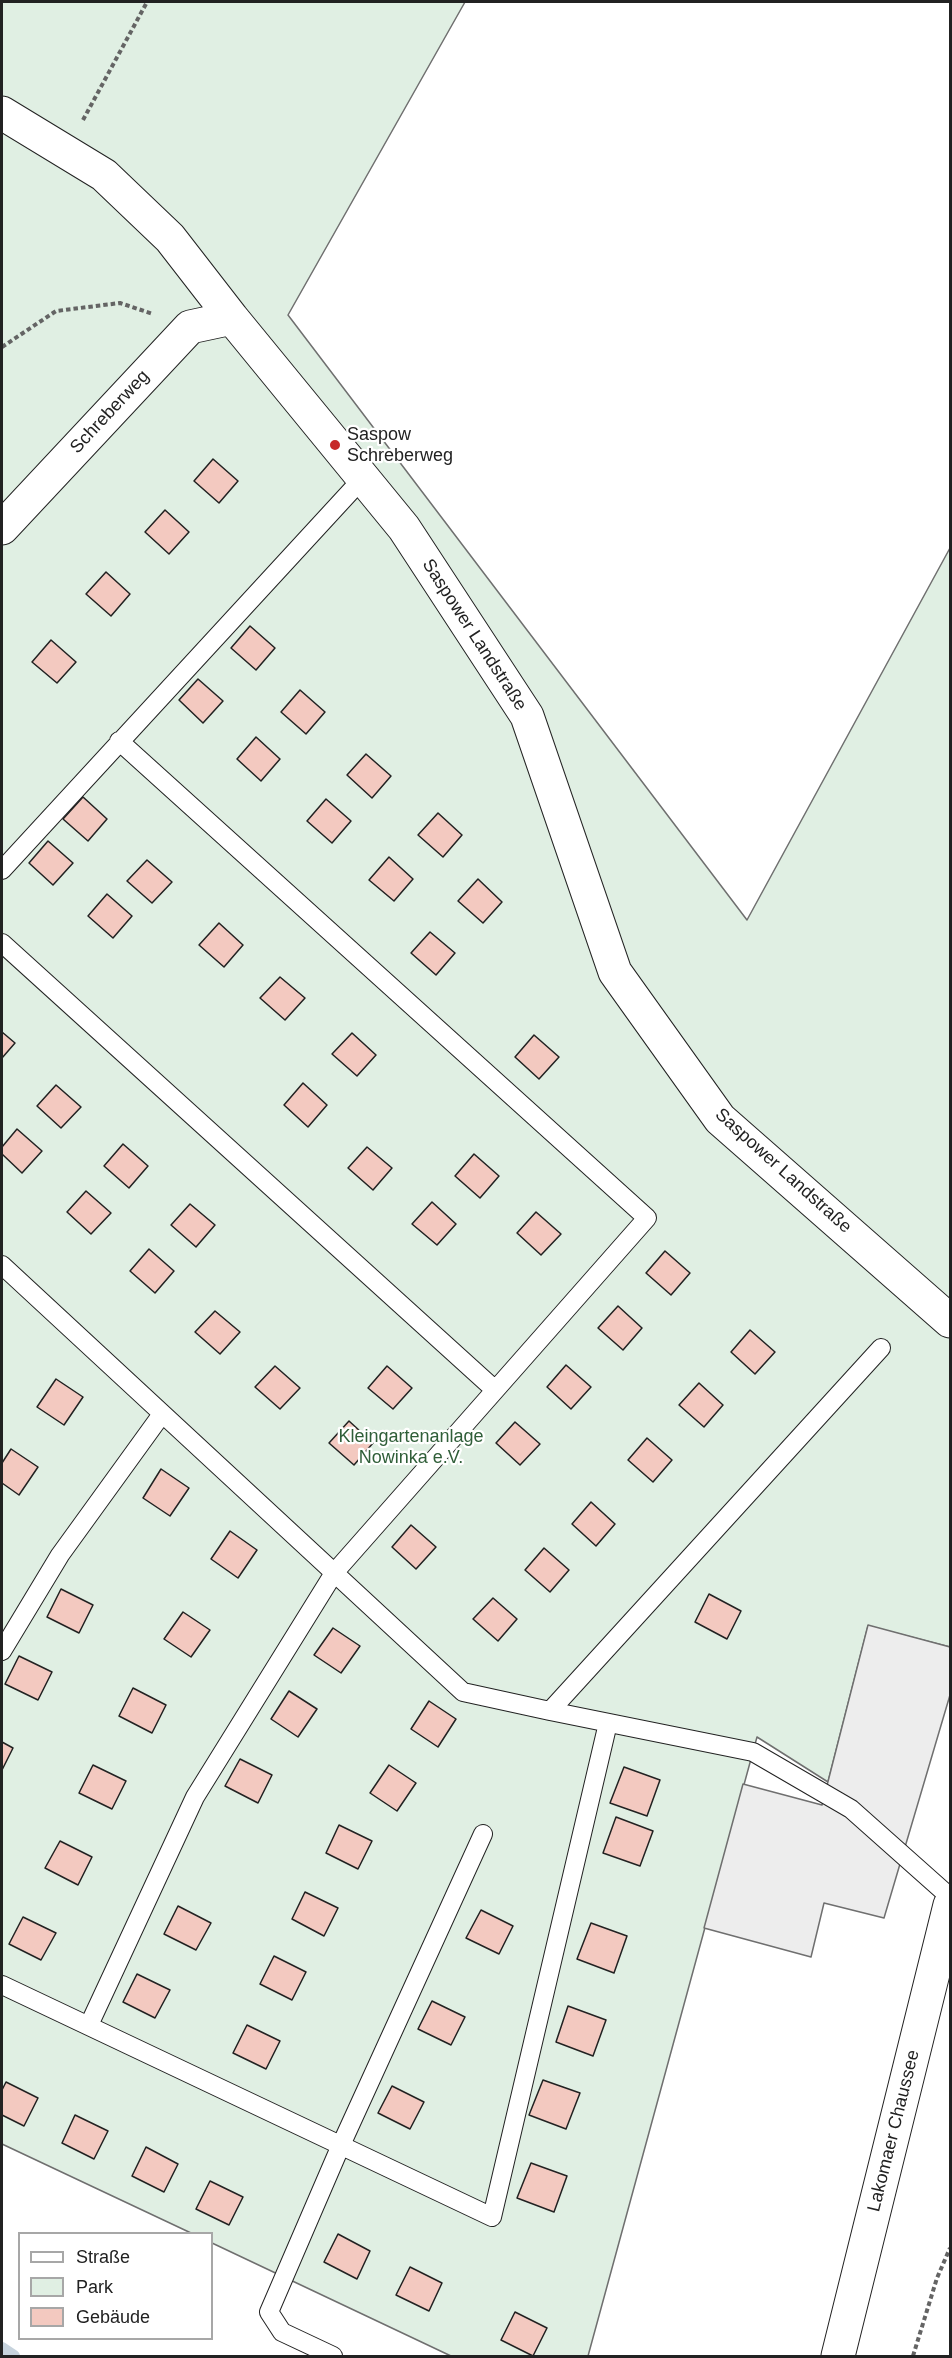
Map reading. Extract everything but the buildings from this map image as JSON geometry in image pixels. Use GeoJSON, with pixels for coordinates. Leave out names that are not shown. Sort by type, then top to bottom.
{"type":"FeatureCollection","features":[{"type":"Feature","properties":{"kind":"street","name":"Saspower Landstraße"},"geometry":{"type":"LineString","coordinates":[[2,113],[104,175],[170,238],[232,318],[404,528],[527,716],[615,972],[720,1119],[951,1321]]}},
{"type":"Feature","properties":{"kind":"street"},"geometry":{"type":"LineString","coordinates":[[190,327],[232,318]]}},
{"type":"Feature","properties":{"kind":"street","name":"Schreberweg"},"geometry":{"type":"LineString","coordinates":[[2,528],[190,327]]}},
{"type":"Feature","properties":{"kind":"street","name":"Lakomaer Chaussee"},"geometry":{"type":"LineString","coordinates":[[838,2356],[951,1905]]}},
{"type":"Feature","properties":{"kind":"lane"},"geometry":{"type":"LineString","coordinates":[[2,870],[362,479]]}},
{"type":"Feature","properties":{"kind":"lane"},"geometry":{"type":"LineString","coordinates":[[89,2025],[195,1797],[334,1573],[646,1218],[119,741]]}},
{"type":"Feature","properties":{"kind":"lane"},"geometry":{"type":"LineString","coordinates":[[2,944],[494,1389]]}},
{"type":"Feature","properties":{"kind":"lane"},"geometry":{"type":"LineString","coordinates":[[2,1265],[463,1692],[753,1752],[851,1809],[951,1897]]}},
{"type":"Feature","properties":{"kind":"lane"},"geometry":{"type":"LineString","coordinates":[[550,1711],[881,1348]]}},
{"type":"Feature","properties":{"kind":"lane"},"geometry":{"type":"LineString","coordinates":[[2,1651],[60,1555],[162,1414]]}},
{"type":"Feature","properties":{"kind":"lane"},"geometry":{"type":"LineString","coordinates":[[2,1985],[492,2217],[608,1723]]}},
{"type":"Feature","properties":{"kind":"lane"},"geometry":{"type":"LineString","coordinates":[[333,2356],[282,2332],[269,2312],[341,2145],[483,1834]]}},
{"type":"Feature","properties":{"kind":"path"},"geometry":{"type":"LineString","coordinates":[[66,151],[147,2]]}},
{"type":"Feature","properties":{"kind":"path"},"geometry":{"type":"LineString","coordinates":[[2,347],[56,311],[120,303],[190,327]]}},
{"type":"Feature","properties":{"kind":"path"},"geometry":{"type":"LineString","coordinates":[[913,2356],[937,2278],[951,2248]]}},
{"type":"Feature","properties":{"kind":"green space","name":"Kleingartenanlage Nowinka e.V."},"geometry":{"type":"Polygon","coordinates":[[[2,2],[465,2],[288,315],[747,920],[950,548],[950,1647],[868,1626],[828,1782],[757,1737],[588,2356],[451,2356],[213,2243],[213,2232],[189,2232],[2,2144],[2,2]]]}},
{"type":"Feature","properties":{"kind":"shaded area"},"geometry":{"type":"Polygon","coordinates":[[[868,1625],[950,1647],[950,1695],[884,1918],[824,1903],[811,1957],[704,1928],[743,1784],[822,1805],[868,1625]]]}},
{"type":"Feature","properties":{"kind":"waterway"},"geometry":{"type":"LineString","coordinates":[[2,2348],[14,2356]]}},
{"type":"Feature","properties":{"kind":"place","name":"Saspow Schreberweg"},"geometry":{"type":"Point","coordinates":[335,445]}}]}
